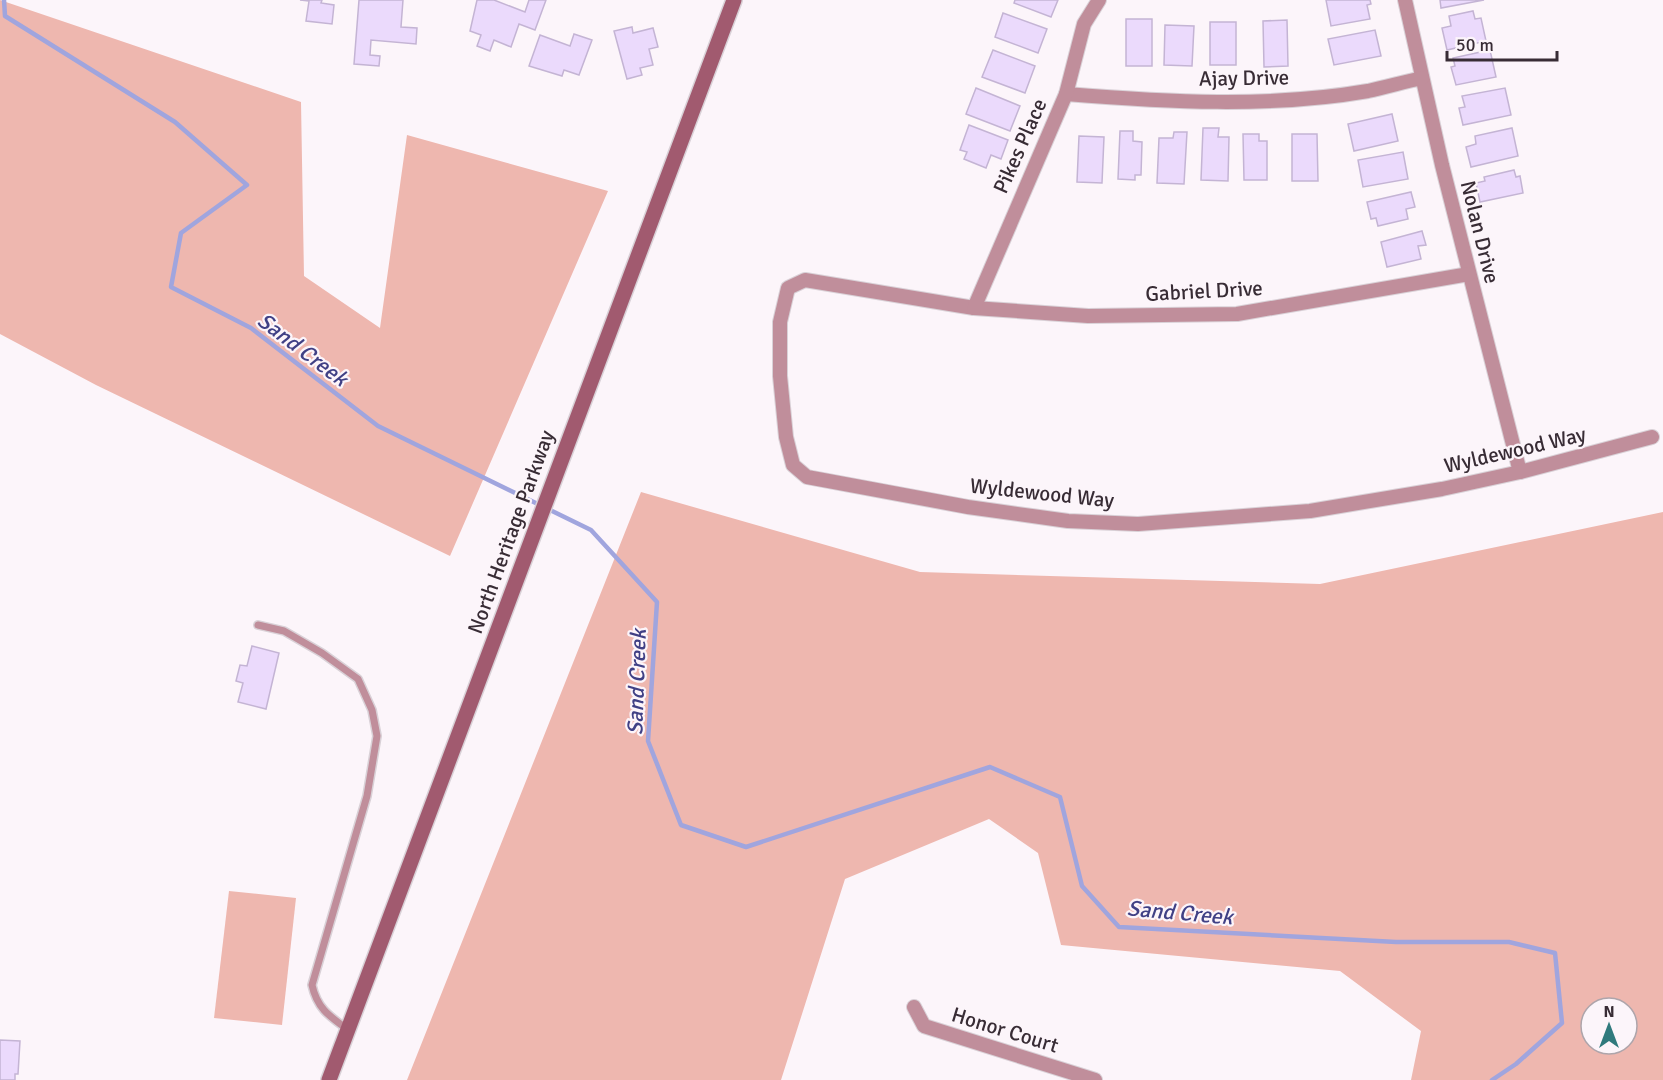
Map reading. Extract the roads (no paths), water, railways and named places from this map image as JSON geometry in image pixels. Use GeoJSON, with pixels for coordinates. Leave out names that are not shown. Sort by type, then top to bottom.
{"type":"FeatureCollection","features":[{"type":"Feature","properties":{"kind":"main road","name":"North Heritage Parkway"},"geometry":{"type":"LineString","coordinates":[[329,1080],[734,0]]}},
{"type":"Feature","properties":{"kind":"street","name":"Pikes Place"},"geometry":{"type":"LineString","coordinates":[[974,308],[1066,94],[1084,24],[1099,0]]}},
{"type":"Feature","properties":{"kind":"street","name":"Nolan Drive"},"geometry":{"type":"LineString","coordinates":[[1405,0],[1469,274],[1520,472]]}},
{"type":"Feature","properties":{"kind":"street","name":"Ajay Drive"},"geometry":{"type":"LineString","coordinates":[[1066,94],[1241,101],[1308,98],[1368,91],[1422,78]]}},
{"type":"Feature","properties":{"kind":"street","name":"Gabriel Drive"},"geometry":{"type":"LineString","coordinates":[[974,308],[1088,316],[1238,315],[1469,274]]}},
{"type":"Feature","properties":{"kind":"street","name":"Wyldewood Way"},"geometry":{"type":"LineString","coordinates":[[974,308],[805,280],[788,288],[780,322],[780,376],[786,437],[793,465],[807,477],[968,507],[1068,521],[1138,524],[1310,510],[1443,489],[1520,472],[1652,437]]}},
{"type":"Feature","properties":{"kind":"street","name":"Honor Court"},"geometry":{"type":"LineString","coordinates":[[914,1007],[924,1026],[1095,1080]]}},
{"type":"Feature","properties":{"kind":"lane"},"geometry":{"type":"LineString","coordinates":[[258,625],[284,631],[349,672],[358,679],[372,710],[376,736],[367,796],[312,986],[316,1002],[325,1014],[348,1030]]}},
{"type":"Feature","properties":{"kind":"waterway","name":"Sand Creek"},"geometry":{"type":"LineString","coordinates":[[4,0],[5,16],[175,122],[247,185],[181,233],[171,287],[251,328],[378,426],[591,530],[657,602],[648,741],[681,825],[746,847],[990,767],[1060,797],[1082,886],[1119,927],[1396,942],[1509,942],[1555,953],[1562,1023],[1516,1064],[1492,1080]]}}]}
